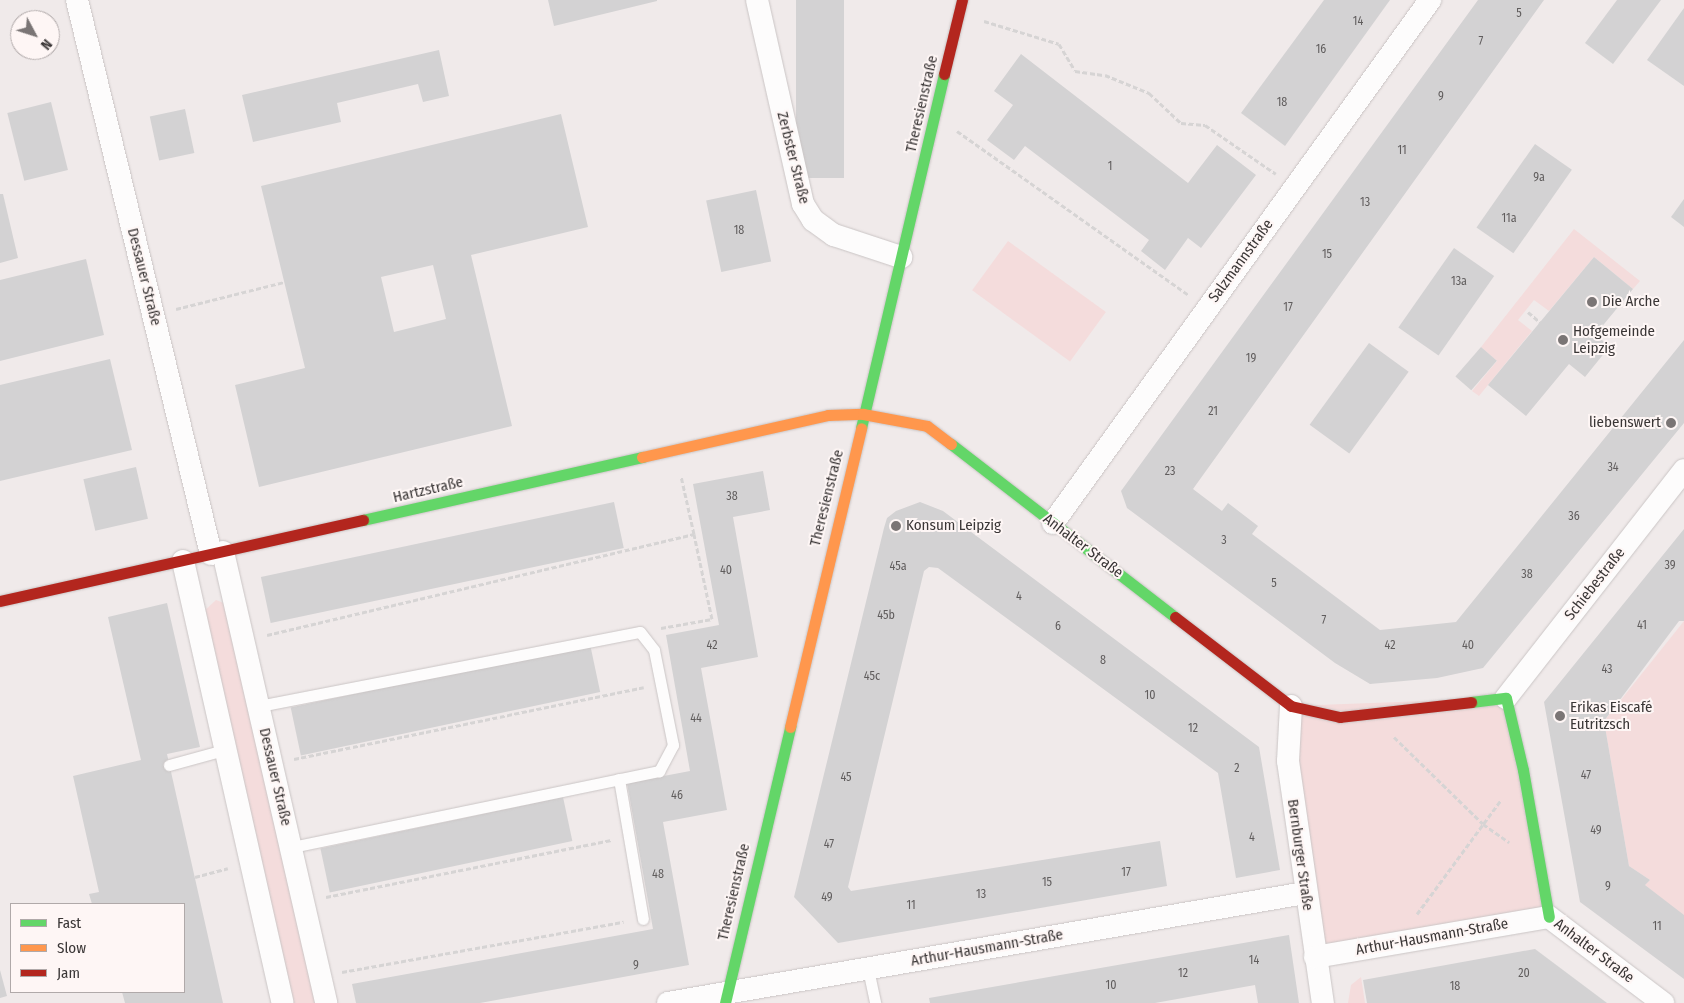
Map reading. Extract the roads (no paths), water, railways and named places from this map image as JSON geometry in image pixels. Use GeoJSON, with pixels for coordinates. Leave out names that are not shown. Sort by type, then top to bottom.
{"type":"FeatureCollection","features":[{"type":"Feature","properties":{"kind":"street","name":"Dessauer Straße"},"geometry":{"type":"LineString","coordinates":[[77,0],[153,314],[217,553],[244,640],[326,1003]]}},
{"type":"Feature","properties":{"kind":"street","name":"Zerbster Straße"},"geometry":{"type":"LineString","coordinates":[[757,0],[796,182],[803,204],[813,220],[839,237],[901,257]]}},
{"type":"Feature","properties":{"kind":"street","name":"Theresienstraße"},"geometry":{"type":"LineString","coordinates":[[726,998],[962,0]]}},
{"type":"Feature","properties":{"kind":"street","name":"Salzmannstraße"},"geometry":{"type":"LineString","coordinates":[[1052,523],[1430,0]]}},
{"type":"Feature","properties":{"kind":"street","name":"Hartzstraße"},"geometry":{"type":"LineString","coordinates":[[0,602],[828,415],[863,414]]}},
{"type":"Feature","properties":{"kind":"street","name":"Anhalter Straße"},"geometry":{"type":"LineString","coordinates":[[863,414],[927,426],[1291,706]]}},
{"type":"Feature","properties":{"kind":"street","name":"Schiebestraße"},"geometry":{"type":"LineString","coordinates":[[1506,698],[1684,470]]}},
{"type":"Feature","properties":{"kind":"street"},"geometry":{"type":"LineString","coordinates":[[183,561],[224,750],[283,1003]]}},
{"type":"Feature","properties":{"kind":"street"},"geometry":{"type":"LineString","coordinates":[[1291,706],[1340,716],[1506,698],[1523,770],[1549,917]]}},
{"type":"Feature","properties":{"kind":"street","name":"Bernburger Straße"},"geometry":{"type":"LineString","coordinates":[[1291,706],[1288,761],[1305,893],[1323,1003]]}},
{"type":"Feature","properties":{"kind":"street","name":"Arthur-Hausmann-Straße"},"geometry":{"type":"LineString","coordinates":[[668,1003],[726,998],[868,968],[1305,893]]}},
{"type":"Feature","properties":{"kind":"street","name":"Anhalter Straße"},"geometry":{"type":"LineString","coordinates":[[1549,917],[1663,1003]]}},
{"type":"Feature","properties":{"kind":"street","name":"Arthur-Hausmann-Straße"},"geometry":{"type":"LineString","coordinates":[[1315,957],[1549,917]]}},
{"type":"Feature","properties":{"kind":"lane"},"geometry":{"type":"LineString","coordinates":[[259,706],[640,632],[654,650],[673,744],[659,771],[290,847]]}},
{"type":"Feature","properties":{"kind":"lane"},"geometry":{"type":"LineString","coordinates":[[169,765],[224,750]]}},
{"type":"Feature","properties":{"kind":"lane"},"geometry":{"type":"LineString","coordinates":[[619,779],[643,918]]}},
{"type":"Feature","properties":{"kind":"lane"},"geometry":{"type":"LineString","coordinates":[[868,968],[875,1003]]}},
{"type":"Feature","properties":{"kind":"place","name":"Die Arche"},"geometry":{"type":"Point","coordinates":[1592,302]}},
{"type":"Feature","properties":{"kind":"place","name":"Hofgemeinde Leipzig"},"geometry":{"type":"Point","coordinates":[1563,340]}},
{"type":"Feature","properties":{"kind":"place","name":"liebenswert"},"geometry":{"type":"Point","coordinates":[1671,423]}},
{"type":"Feature","properties":{"kind":"place","name":"Konsum Leipzig"},"geometry":{"type":"Point","coordinates":[896,526]}},
{"type":"Feature","properties":{"kind":"place","name":"Erikas Eiscafé Eutritzsch"},"geometry":{"type":"Point","coordinates":[1560,716]}}]}
